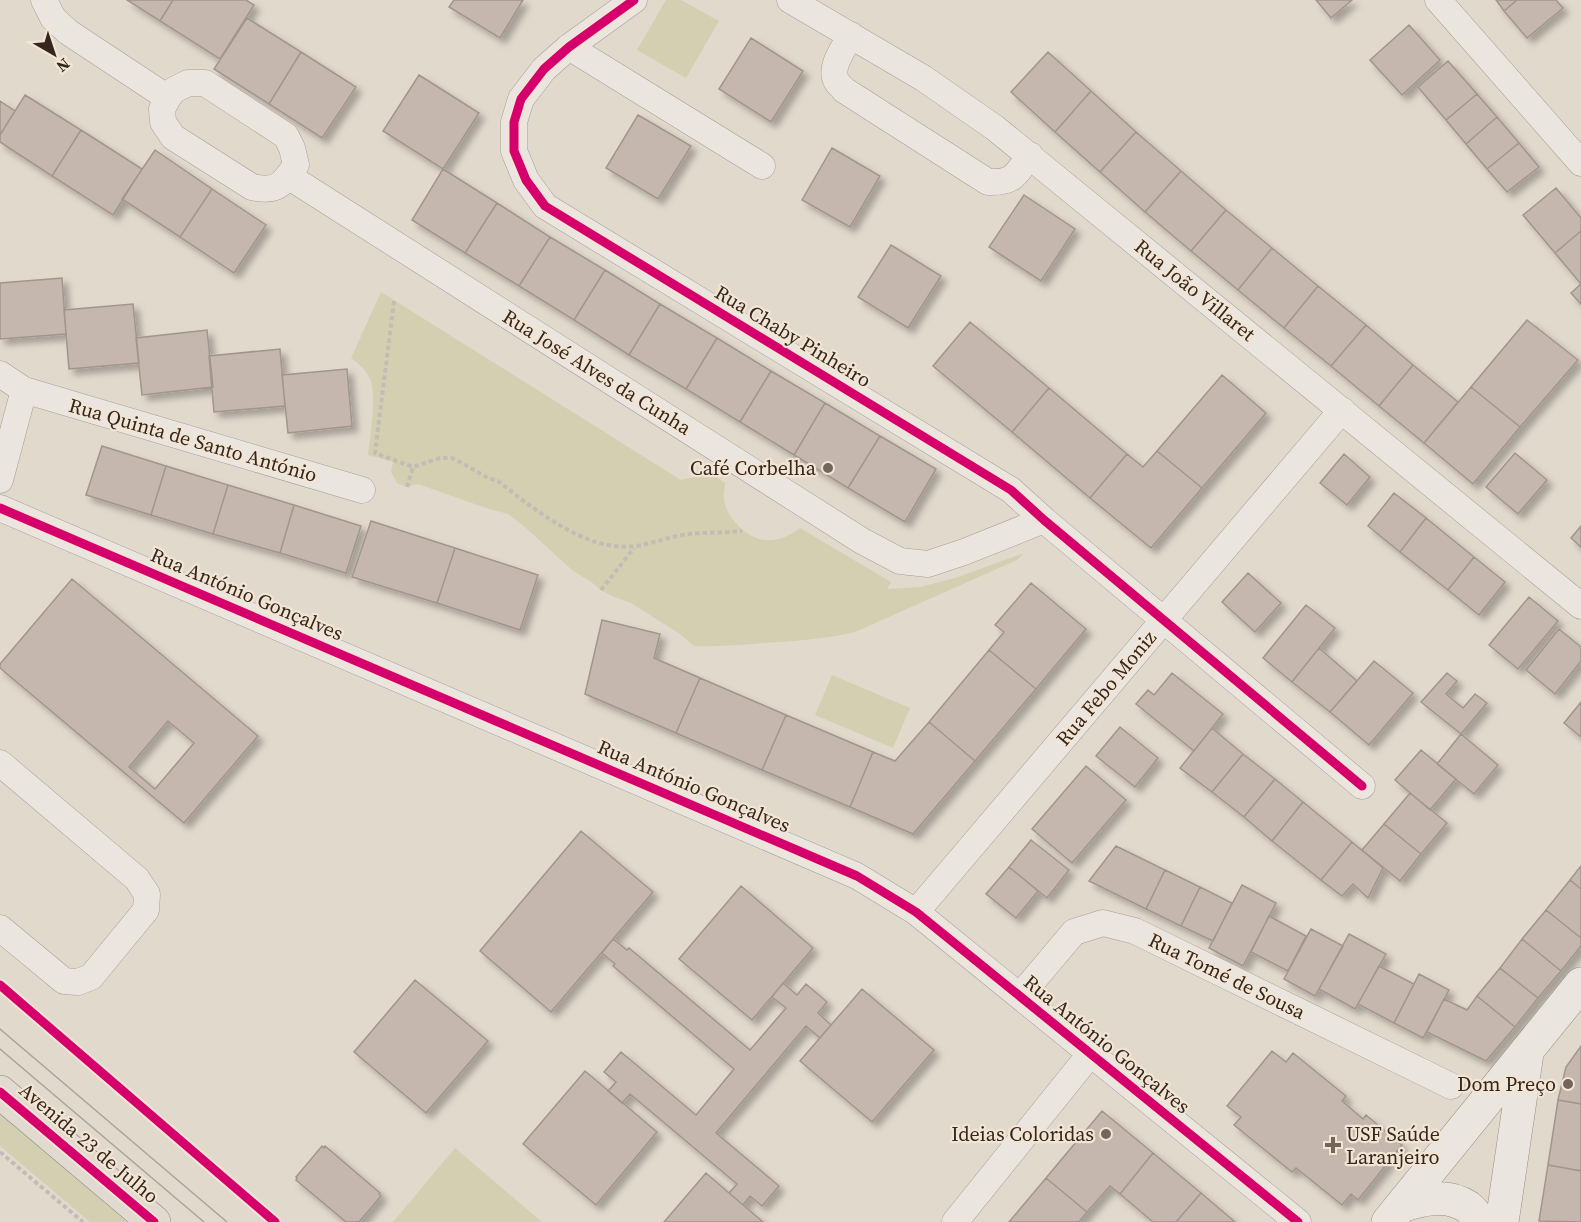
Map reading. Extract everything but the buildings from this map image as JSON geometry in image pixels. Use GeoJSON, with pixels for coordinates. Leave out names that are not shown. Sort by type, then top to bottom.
{"type":"FeatureCollection","features":[{"type":"Feature","properties":{"kind":"main road"},"geometry":{"type":"LineString","coordinates":[[1395,1214],[1581,984]]}},
{"type":"Feature","properties":{"kind":"main road"},"geometry":{"type":"LineString","coordinates":[[1502,1222],[1527,1051]]}},
{"type":"Feature","properties":{"kind":"main road","name":"Avenida 23 de Julho"},"geometry":{"type":"LineString","coordinates":[[0,1092],[154,1222]]}},
{"type":"Feature","properties":{"kind":"main road"},"geometry":{"type":"LineString","coordinates":[[1395,1214],[1426,1198],[1451,1199],[1468,1208],[1481,1222]]}},
{"type":"Feature","properties":{"kind":"street"},"geometry":{"type":"LineString","coordinates":[[44,0],[53,18],[68,32],[168,98]]}},
{"type":"Feature","properties":{"kind":"street"},"geometry":{"type":"LineString","coordinates":[[634,0],[569,47],[762,166]]}},
{"type":"Feature","properties":{"kind":"street","name":"Rua João Villaret"},"geometry":{"type":"LineString","coordinates":[[790,0],[923,78],[995,128],[1581,606]]}},
{"type":"Feature","properties":{"kind":"street"},"geometry":{"type":"LineString","coordinates":[[1438,0],[1581,163]]}},
{"type":"Feature","properties":{"kind":"street"},"geometry":{"type":"LineString","coordinates":[[851,35],[838,58],[834,71],[836,81],[844,90],[988,182],[1000,183],[1014,178],[1030,155]]}},
{"type":"Feature","properties":{"kind":"street","name":"Rua Chaby Pinheiro"},"geometry":{"type":"LineString","coordinates":[[569,47],[544,69],[521,99],[514,122],[514,151],[526,180],[545,206],[1011,490],[1362,786]]}},
{"type":"Feature","properties":{"kind":"street"},"geometry":{"type":"LineString","coordinates":[[188,83],[205,83],[286,136],[296,165],[283,184],[264,190],[252,188],[173,137],[163,122],[162,109],[168,98],[174,90],[188,83]]}},
{"type":"Feature","properties":{"kind":"street","name":"Rua José Alves da Cunha"},"geometry":{"type":"LineString","coordinates":[[288,177],[862,541],[900,561],[928,564],[1044,520]]}},
{"type":"Feature","properties":{"kind":"street","name":"Rua Quinta de Santo António"},"geometry":{"type":"LineString","coordinates":[[0,374],[24,390],[362,490]]}},
{"type":"Feature","properties":{"kind":"street"},"geometry":{"type":"LineString","coordinates":[[0,480],[24,390]]}},
{"type":"Feature","properties":{"kind":"street","name":"Rua Febo Moniz"},"geometry":{"type":"LineString","coordinates":[[916,912],[1342,410]]}},
{"type":"Feature","properties":{"kind":"street","name":"Rua António Gonçalves"},"geometry":{"type":"LineString","coordinates":[[0,508],[857,876],[916,912],[1298,1222]]}},
{"type":"Feature","properties":{"kind":"street"},"geometry":{"type":"LineString","coordinates":[[0,763],[137,879],[147,894],[147,910],[91,977],[78,981],[64,981],[0,928]]}},
{"type":"Feature","properties":{"kind":"street","name":"Rua Tomé de Sousa"},"geometry":{"type":"LineString","coordinates":[[1020,996],[1074,932],[1103,923],[1135,931],[1451,1086]]}},
{"type":"Feature","properties":{"kind":"street"},"geometry":{"type":"LineString","coordinates":[[955,1222],[1091,1053]]}},
{"type":"Feature","properties":{"kind":"path"},"geometry":{"type":"LineString","coordinates":[[394,301],[375,453],[413,467],[440,458],[452,458],[498,481],[550,519],[595,542],[615,547],[634,547],[680,536],[742,531]]}},
{"type":"Feature","properties":{"kind":"path"},"geometry":{"type":"LineString","coordinates":[[407,487],[413,467]]}},
{"type":"Feature","properties":{"kind":"path"},"geometry":{"type":"LineString","coordinates":[[601,590],[634,547]]}},
{"type":"Feature","properties":{"kind":"path"},"geometry":{"type":"LineString","coordinates":[[0,1152],[83,1222]]}},
{"type":"Feature","properties":{"kind":"shaded area"},"geometry":{"type":"Polygon","coordinates":[[[666,0],[681,0],[719,21],[686,78],[637,50],[666,0]]]}},
{"type":"Feature","properties":{"kind":"shaded area"},"geometry":{"type":"Polygon","coordinates":[[[381,292],[681,480],[711,473],[725,483],[726,508],[731,518],[743,530],[759,539],[775,540],[792,534],[800,528],[891,582],[887,589],[920,587],[955,578],[1024,553],[1017,560],[855,632],[729,646],[694,646],[680,634],[631,603],[601,590],[573,571],[508,514],[418,484],[407,487],[397,483],[391,472],[393,462],[368,455],[372,386],[366,373],[351,358],[381,292]]]}},
{"type":"Feature","properties":{"kind":"shaded area"},"geometry":{"type":"Polygon","coordinates":[[[832,675],[910,708],[893,748],[815,715],[832,675]]]}},
{"type":"Feature","properties":{"kind":"shaded area"},"geometry":{"type":"Polygon","coordinates":[[[0,1110],[121,1212],[126,1222],[90,1222],[0,1146],[0,1110]]]}},
{"type":"Feature","properties":{"kind":"shaded area"},"geometry":{"type":"Polygon","coordinates":[[[455,1148],[542,1222],[393,1222],[455,1148]]]}},
{"type":"Feature","properties":{"kind":"tram line"},"geometry":{"type":"LineString","coordinates":[[0,1029],[227,1222]]}},
{"type":"Feature","properties":{"kind":"tram line"},"geometry":{"type":"LineString","coordinates":[[0,1049],[204,1222]]}},
{"type":"Feature","properties":{"kind":"cycle path"},"geometry":{"type":"LineString","coordinates":[[634,0],[569,47],[544,69],[521,99],[514,122],[514,151],[526,180],[545,206],[1011,490],[1362,786]]}},
{"type":"Feature","properties":{"kind":"cycle path"},"geometry":{"type":"LineString","coordinates":[[0,508],[857,876],[916,912],[1298,1222]]}},
{"type":"Feature","properties":{"kind":"cycle path"},"geometry":{"type":"LineString","coordinates":[[0,985],[275,1222]]}},
{"type":"Feature","properties":{"kind":"cycle path"},"geometry":{"type":"LineString","coordinates":[[0,1092],[154,1222]]}},
{"type":"Feature","properties":{"kind":"place","name":"Café Corbelha"},"geometry":{"type":"Point","coordinates":[828,468]}},
{"type":"Feature","properties":{"kind":"place","name":"Dom Preço"},"geometry":{"type":"Point","coordinates":[1568,1084]}},
{"type":"Feature","properties":{"kind":"place","name":"Ideias Coloridas"},"geometry":{"type":"Point","coordinates":[1106,1134]}},
{"type":"Feature","properties":{"kind":"place","name":"USF Saúde Laranjeiro"},"geometry":{"type":"Point","coordinates":[1333,1145]}}]}
